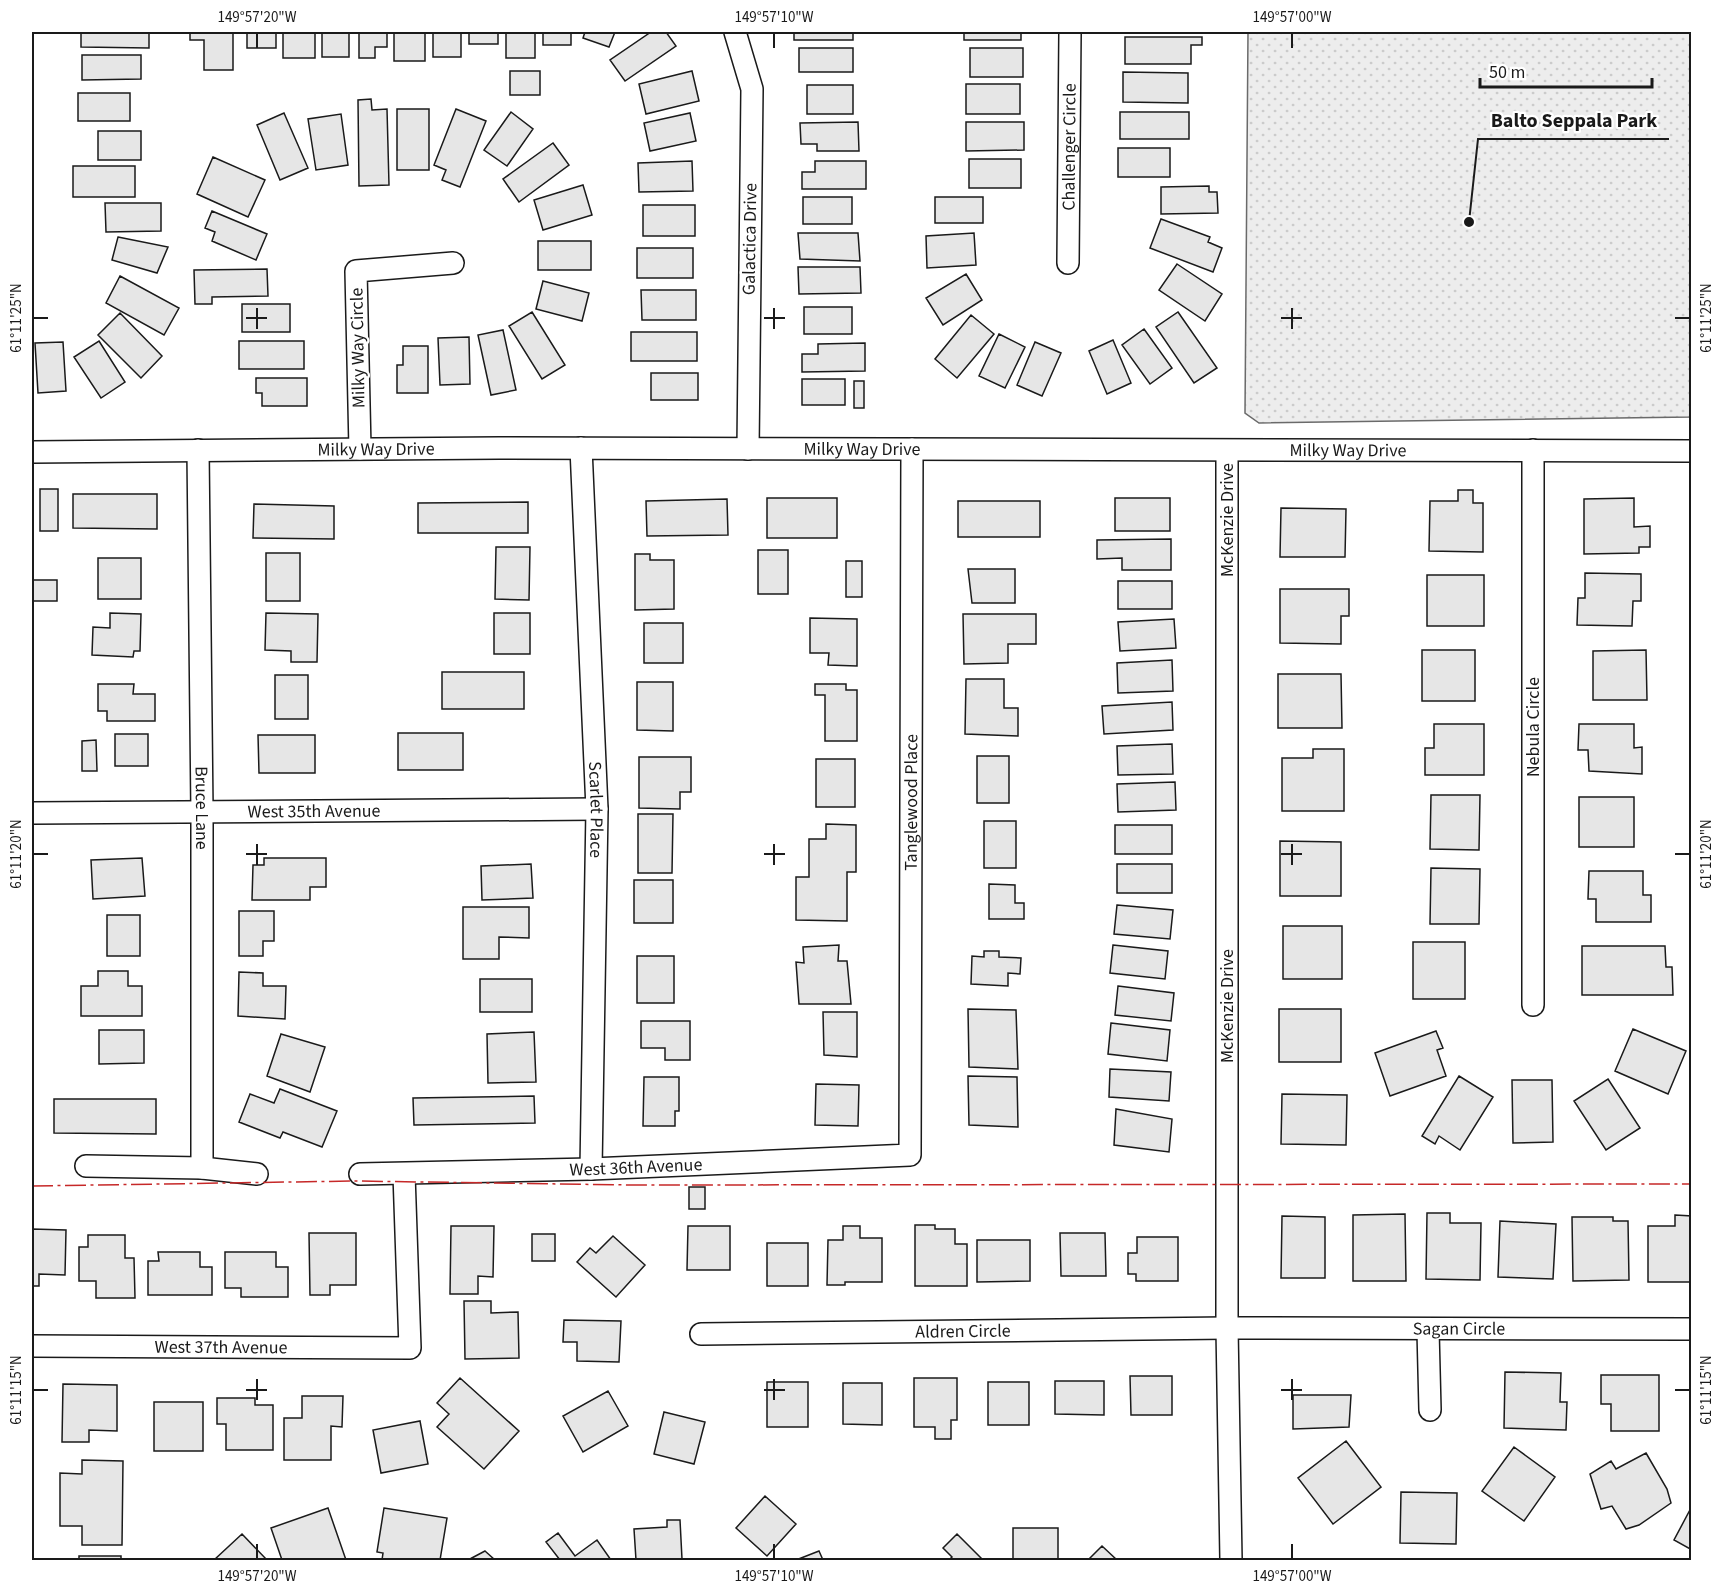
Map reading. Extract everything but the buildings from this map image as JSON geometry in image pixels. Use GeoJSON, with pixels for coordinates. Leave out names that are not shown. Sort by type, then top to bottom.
{"type":"FeatureCollection","features":[{"type":"Feature","properties":{"kind":"street","name":"Galactica Drive"},"geometry":{"type":"LineString","coordinates":[[735,32],[752,89],[748,449]]}},
{"type":"Feature","properties":{"kind":"street","name":"Challenger Circle"},"geometry":{"type":"LineString","coordinates":[[1068,262],[1070,32]]}},
{"type":"Feature","properties":{"kind":"street","name":"Milky Way Circle"},"geometry":{"type":"LineString","coordinates":[[360,448],[356,271],[453,263]]}},
{"type":"Feature","properties":{"kind":"street","name":"Milky Way Drive"},"geometry":{"type":"LineString","coordinates":[[32,452],[360,448],[1692,451]]}},
{"type":"Feature","properties":{"kind":"street","name":"Scarlet Place"},"geometry":{"type":"LineString","coordinates":[[581,448],[597,808],[591,1169]]}},
{"type":"Feature","properties":{"kind":"street","name":"Tanglewood Place"},"geometry":{"type":"LineString","coordinates":[[910,1155],[912,449]]}},
{"type":"Feature","properties":{"kind":"street","name":"Bruce Lane"},"geometry":{"type":"LineString","coordinates":[[198,450],[202,812],[202,1168]]}},
{"type":"Feature","properties":{"kind":"street","name":"Nebula Circle"},"geometry":{"type":"LineString","coordinates":[[1533,450],[1533,1005]]}},
{"type":"Feature","properties":{"kind":"street","name":"McKenzie Drive"},"geometry":{"type":"LineString","coordinates":[[1227,451],[1227,1328],[1231,1560]]}},
{"type":"Feature","properties":{"kind":"street","name":"West 35th Avenue"},"geometry":{"type":"LineString","coordinates":[[32,813],[597,808]]}},
{"type":"Feature","properties":{"kind":"street","name":"West 36th Avenue"},"geometry":{"type":"LineString","coordinates":[[360,1174],[591,1169],[910,1155]]}},
{"type":"Feature","properties":{"kind":"street"},"geometry":{"type":"LineString","coordinates":[[86,1166],[202,1168],[257,1174]]}},
{"type":"Feature","properties":{"kind":"street","name":"West 37th Avenue"},"geometry":{"type":"LineString","coordinates":[[32,1346],[410,1348],[404,1174]]}},
{"type":"Feature","properties":{"kind":"street","name":"Sagan Circle"},"geometry":{"type":"LineString","coordinates":[[1227,1328],[1692,1329]]}},
{"type":"Feature","properties":{"kind":"street","name":"Aldren Circle"},"geometry":{"type":"LineString","coordinates":[[701,1334],[1227,1328]]}},
{"type":"Feature","properties":{"kind":"street"},"geometry":{"type":"LineString","coordinates":[[1428,1330],[1430,1410]]}},
{"type":"Feature","properties":{"kind":"shaded area"},"geometry":{"type":"Polygon","coordinates":[[[1248,32],[1691,32],[1691,417],[1259,423],[1245,413],[1248,32]]]}},
{"type":"Feature","properties":{"kind":"power"},"geometry":{"type":"LineString","coordinates":[[32,1186],[355,1181],[631,1185],[1692,1184]]}},
{"type":"Feature","properties":{"kind":"place","name":"Balto Seppala Park"},"geometry":{"type":"Point","coordinates":[1469,222]}}]}
